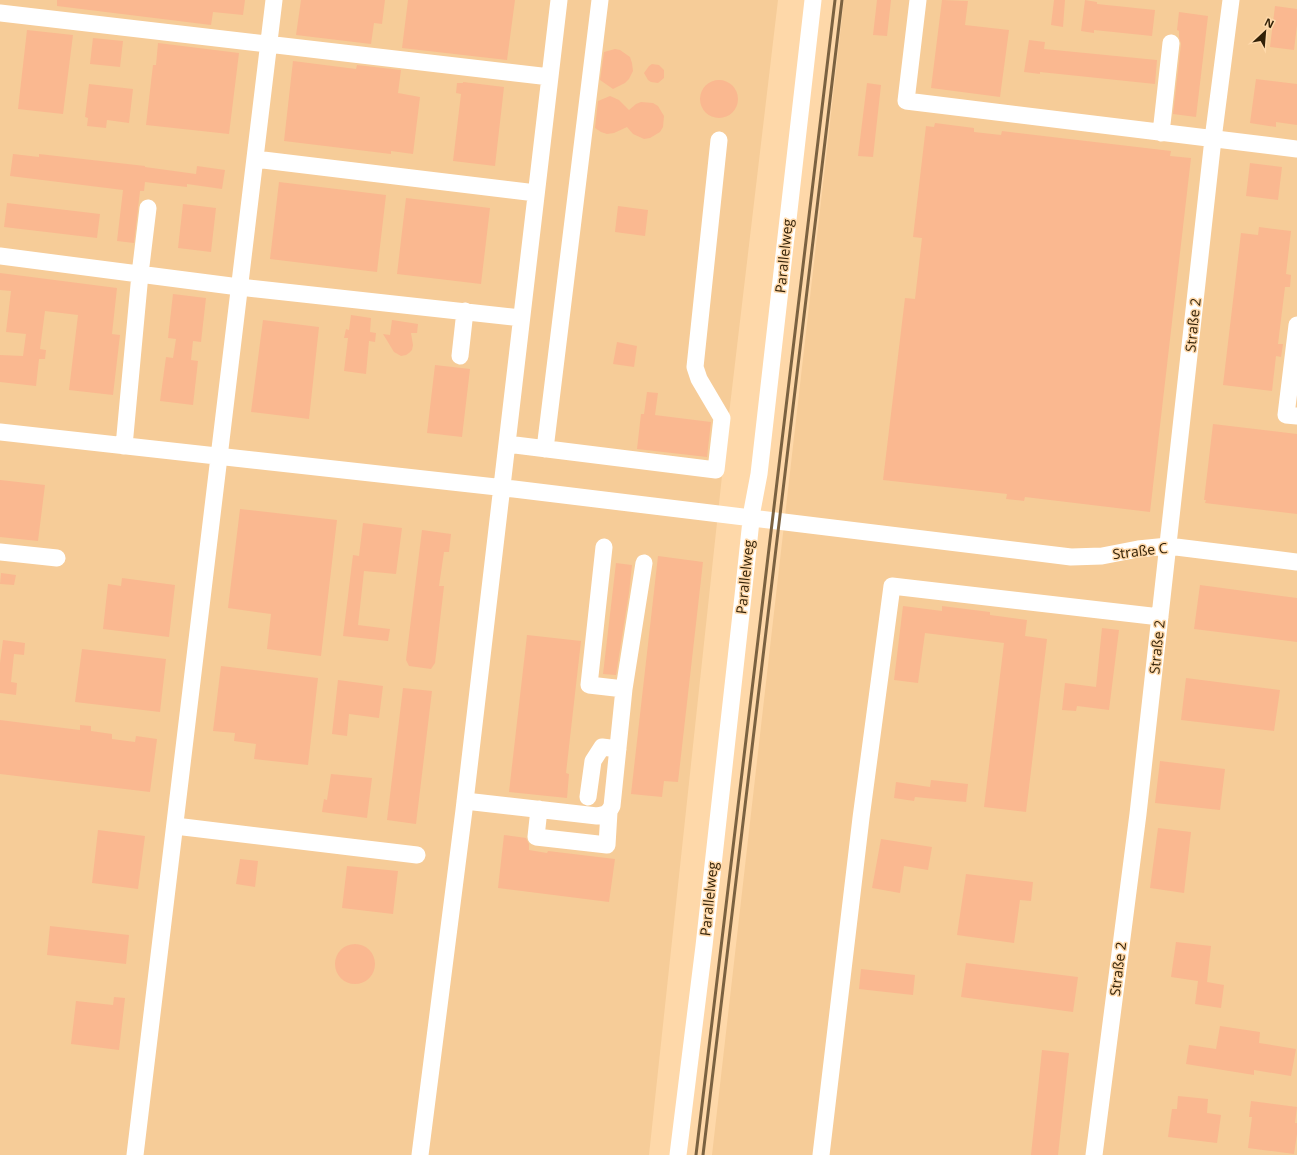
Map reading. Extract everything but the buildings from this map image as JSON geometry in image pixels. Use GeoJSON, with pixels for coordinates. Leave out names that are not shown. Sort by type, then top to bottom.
{"type":"FeatureCollection","features":[{"type":"Feature","properties":{"kind":"street"},"geometry":{"type":"LineString","coordinates":[[135,1155],[274,0]]}},
{"type":"Feature","properties":{"kind":"street"},"geometry":{"type":"LineString","coordinates":[[420,1155],[466,801],[501,488],[559,0]]}},
{"type":"Feature","properties":{"kind":"street"},"geometry":{"type":"LineString","coordinates":[[545,449],[600,0]]}},
{"type":"Feature","properties":{"kind":"street","name":"Parallelweg"},"geometry":{"type":"LineString","coordinates":[[678,1155],[704,946],[748,543],[761,460],[813,0]]}},
{"type":"Feature","properties":{"kind":"street"},"geometry":{"type":"LineString","coordinates":[[918,0],[906,101],[1297,149]]}},
{"type":"Feature","properties":{"kind":"street","name":"Straße 2"},"geometry":{"type":"LineString","coordinates":[[1094,1155],[1138,814],[1213,139],[1231,0]]}},
{"type":"Feature","properties":{"kind":"street"},"geometry":{"type":"LineString","coordinates":[[0,13],[550,77]]}},
{"type":"Feature","properties":{"kind":"street"},"geometry":{"type":"LineString","coordinates":[[1161,133],[1171,43]]}},
{"type":"Feature","properties":{"kind":"street"},"geometry":{"type":"LineString","coordinates":[[507,444],[716,470],[722,418],[699,379],[695,367],[719,140]]}},
{"type":"Feature","properties":{"kind":"street"},"geometry":{"type":"LineString","coordinates":[[255,159],[536,193]]}},
{"type":"Feature","properties":{"kind":"street"},"geometry":{"type":"LineString","coordinates":[[124,446],[140,274],[148,208]]}},
{"type":"Feature","properties":{"kind":"street"},"geometry":{"type":"LineString","coordinates":[[0,256],[239,287],[522,318]]}},
{"type":"Feature","properties":{"kind":"street"},"geometry":{"type":"LineString","coordinates":[[460,356],[465,312]]}},
{"type":"Feature","properties":{"kind":"street"},"geometry":{"type":"LineString","coordinates":[[1297,325],[1286,415],[1297,416]]}},
{"type":"Feature","properties":{"kind":"street","name":"Straße C"},"geometry":{"type":"LineString","coordinates":[[0,432],[501,488],[1071,557],[1102,556],[1138,549],[1168,546],[1297,562]]}},
{"type":"Feature","properties":{"kind":"street"},"geometry":{"type":"LineString","coordinates":[[604,547],[589,685],[624,689]]}},
{"type":"Feature","properties":{"kind":"street"},"geometry":{"type":"LineString","coordinates":[[0,552],[57,558]]}},
{"type":"Feature","properties":{"kind":"street"},"geometry":{"type":"LineString","coordinates":[[539,809],[536,837],[607,845],[609,812],[612,806],[624,689],[644,563]]}},
{"type":"Feature","properties":{"kind":"street"},"geometry":{"type":"LineString","coordinates":[[821,1155],[860,826],[892,586],[1160,617]]}},
{"type":"Feature","properties":{"kind":"street"},"geometry":{"type":"LineString","coordinates":[[588,797],[593,761],[602,746],[618,749]]}},
{"type":"Feature","properties":{"kind":"street"},"geometry":{"type":"LineString","coordinates":[[466,801],[597,816],[605,815],[609,812]]}},
{"type":"Feature","properties":{"kind":"street"},"geometry":{"type":"LineString","coordinates":[[175,826],[417,854]]}},
{"type":"Feature","properties":{"kind":"shaded area"},"geometry":{"type":"Polygon","coordinates":[[[0,0],[778,0],[725,448],[649,1155],[0,1155],[0,0]]]}},
{"type":"Feature","properties":{"kind":"shaded area"},"geometry":{"type":"Polygon","coordinates":[[[844,0],[1297,0],[1297,1155],[712,1155],[844,0]]]}},
{"type":"Feature","properties":{"kind":"railway"},"geometry":{"type":"LineString","coordinates":[[696,1155],[835,0]]}},
{"type":"Feature","properties":{"kind":"railway"},"geometry":{"type":"LineString","coordinates":[[703,1155],[842,0]]}}]}
